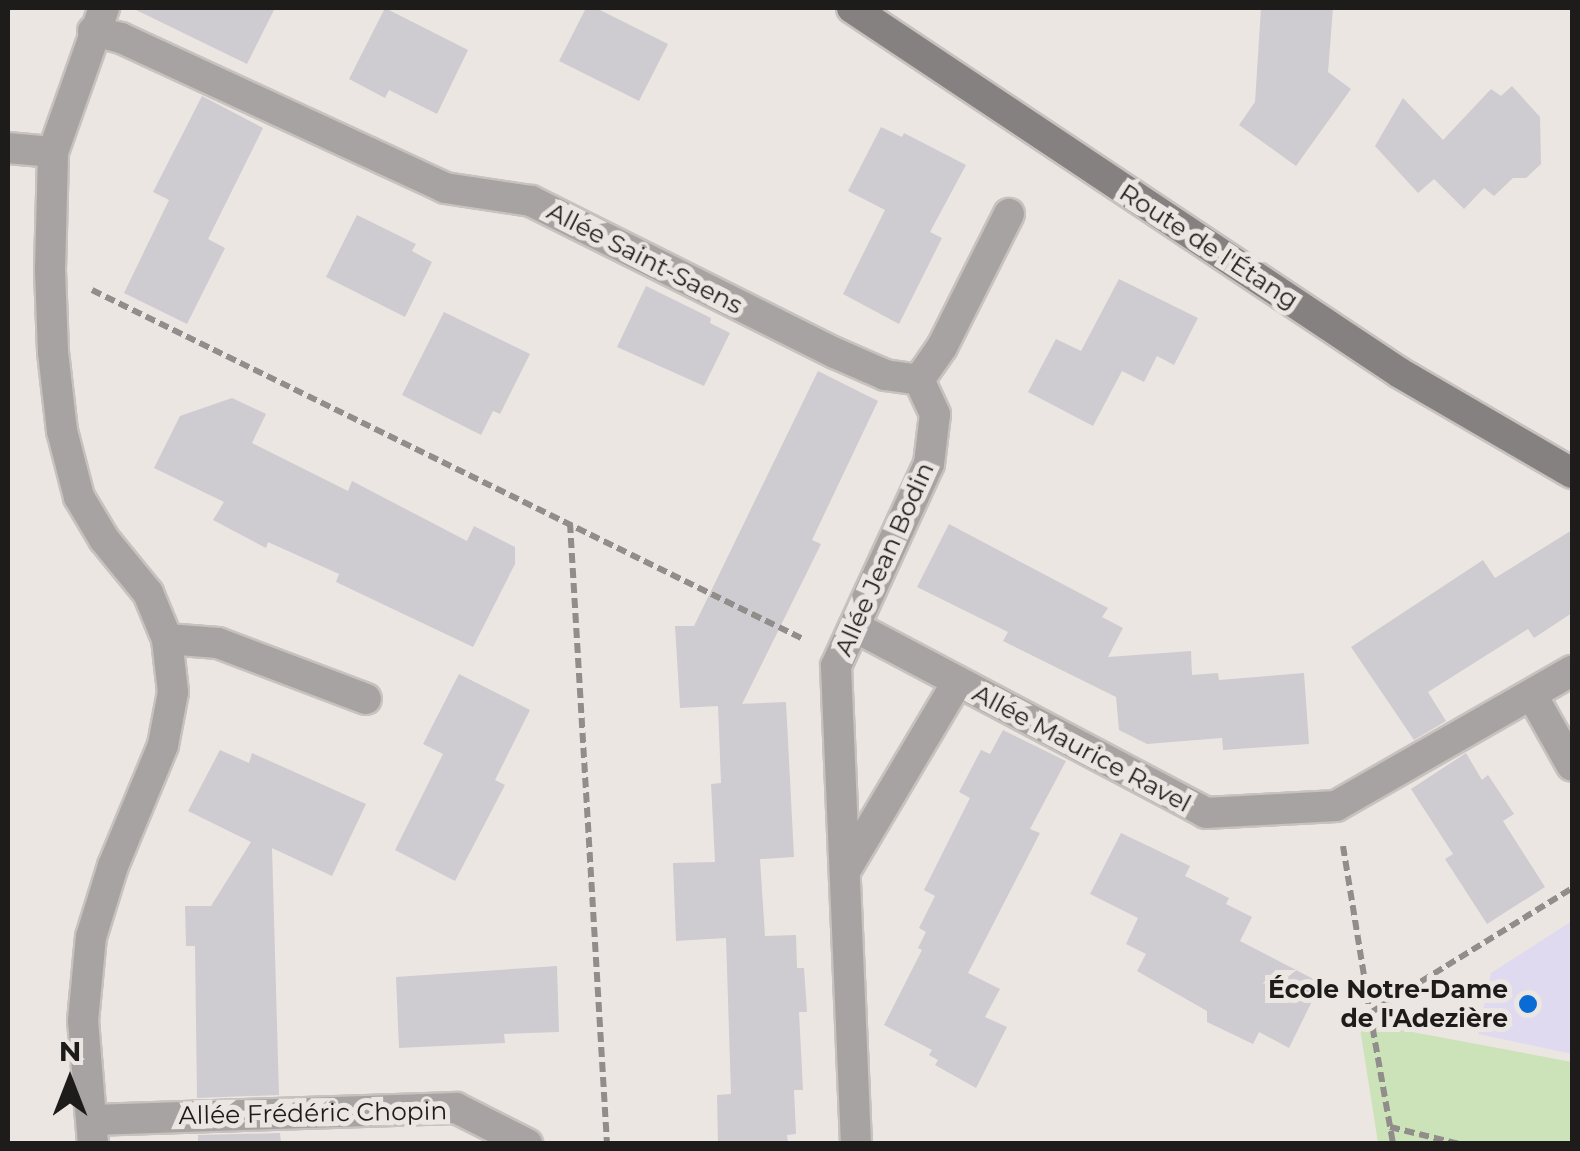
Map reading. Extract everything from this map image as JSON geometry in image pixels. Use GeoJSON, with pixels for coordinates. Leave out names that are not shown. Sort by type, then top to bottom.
{"type":"FeatureCollection","features":[{"type":"Feature","properties":{"kind":"street","name":"Route de l'Étang"},"geometry":{"type":"LineString","coordinates":[[852,8],[1400,373],[1572,473]]}},
{"type":"Feature","properties":{"kind":"street"},"geometry":{"type":"LineString","coordinates":[[92,1132],[83,1021],[91,937],[113,866],[163,745],[173,692],[167,639],[148,593],[104,539],[78,497],[62,432],[50,270],[54,152],[99,19]]}},
{"type":"Feature","properties":{"kind":"street","name":"Allée Saint-Saens"},"geometry":{"type":"LineString","coordinates":[[99,19],[121,38],[445,188],[532,201],[835,353],[886,376],[919,380]]}},
{"type":"Feature","properties":{"kind":"street"},"geometry":{"type":"LineString","coordinates":[[8,148],[54,152]]}},
{"type":"Feature","properties":{"kind":"street"},"geometry":{"type":"LineString","coordinates":[[919,380],[942,347],[1009,214]]}},
{"type":"Feature","properties":{"kind":"street","name":"Allée Jean Bodin"},"geometry":{"type":"LineString","coordinates":[[856,1144],[836,666],[858,628],[929,464],[934,414],[919,380]]}},
{"type":"Feature","properties":{"kind":"street","name":"Allée Maurice Ravel"},"geometry":{"type":"LineString","coordinates":[[858,628],[1206,812],[1336,806],[1572,670]]}},
{"type":"Feature","properties":{"kind":"street"},"geometry":{"type":"LineString","coordinates":[[167,639],[218,643],[366,699]]}},
{"type":"Feature","properties":{"kind":"street"},"geometry":{"type":"LineString","coordinates":[[844,871],[957,682]]}},
{"type":"Feature","properties":{"kind":"street"},"geometry":{"type":"LineString","coordinates":[[1532,695],[1572,766]]}},
{"type":"Feature","properties":{"kind":"street","name":"Allée Frédéric Chopin"},"geometry":{"type":"LineString","coordinates":[[92,1132],[456,1108],[527,1144]]}},
{"type":"Feature","properties":{"kind":"path"},"geometry":{"type":"LineString","coordinates":[[50,270],[841,657]]}},
{"type":"Feature","properties":{"kind":"path"},"geometry":{"type":"LineString","coordinates":[[570,522],[607,1144]]}},
{"type":"Feature","properties":{"kind":"path"},"geometry":{"type":"LineString","coordinates":[[1336,806],[1392,1144]]}},
{"type":"Feature","properties":{"kind":"path"},"geometry":{"type":"LineString","coordinates":[[1370,1014],[1572,888]]}},
{"type":"Feature","properties":{"kind":"path"},"geometry":{"type":"LineString","coordinates":[[1390,1127],[1459,1144]]}},
{"type":"Feature","properties":{"kind":"shaded area","name":"École Notre-Dame de l'Adezière"},"geometry":{"type":"Polygon","coordinates":[[[1572,921],[1572,1054],[1478,1034],[1491,973],[1572,921]]]}},
{"type":"Feature","properties":{"kind":"green space"},"geometry":{"type":"Polygon","coordinates":[[[1359,1022],[1572,1062],[1572,1143],[1378,1143],[1359,1022]]]}},
{"type":"Feature","properties":{"kind":"building"},"geometry":{"type":"Polygon","coordinates":[[[132,8],[275,8],[247,64],[132,8]]]}},
{"type":"Feature","properties":{"kind":"building"},"geometry":{"type":"Polygon","coordinates":[[[385,8],[468,50],[437,114],[389,90],[385,98],[349,79],[385,8]]]}},
{"type":"Feature","properties":{"kind":"building"},"geometry":{"type":"Polygon","coordinates":[[[586,8],[596,8],[668,44],[639,101],[559,61],[586,8]]]}},
{"type":"Feature","properties":{"kind":"building"},"geometry":{"type":"Polygon","coordinates":[[[1261,8],[1333,8],[1328,72],[1351,89],[1296,166],[1239,125],[1255,102],[1261,8]]]}},
{"type":"Feature","properties":{"kind":"building"},"geometry":{"type":"Polygon","coordinates":[[[1512,86],[1540,117],[1541,164],[1526,178],[1513,178],[1494,196],[1484,188],[1464,209],[1434,179],[1418,193],[1375,146],[1403,98],[1443,140],[1491,89],[1501,96],[1512,86]]]}},
{"type":"Feature","properties":{"kind":"building"},"geometry":{"type":"Polygon","coordinates":[[[202,96],[263,128],[208,239],[225,248],[187,324],[124,293],[169,200],[153,192],[202,96]]]}},
{"type":"Feature","properties":{"kind":"building"},"geometry":{"type":"Polygon","coordinates":[[[881,127],[902,137],[904,133],[966,165],[930,232],[942,238],[899,324],[843,294],[885,210],[848,191],[881,127]]]}},
{"type":"Feature","properties":{"kind":"building"},"geometry":{"type":"Polygon","coordinates":[[[357,215],[416,244],[412,251],[432,262],[405,317],[326,277],[357,215]]]}},
{"type":"Feature","properties":{"kind":"building"},"geometry":{"type":"Polygon","coordinates":[[[1119,279],[1198,318],[1174,365],[1157,356],[1144,382],[1122,371],[1093,426],[1028,392],[1056,339],[1081,351],[1119,279]]]}},
{"type":"Feature","properties":{"kind":"building"},"geometry":{"type":"Polygon","coordinates":[[[646,286],[711,318],[710,323],[730,333],[704,386],[617,347],[646,286]]]}},
{"type":"Feature","properties":{"kind":"building"},"geometry":{"type":"Polygon","coordinates":[[[444,312],[530,354],[500,414],[493,411],[481,435],[402,395],[444,312]]]}},
{"type":"Feature","properties":{"kind":"building"},"geometry":{"type":"Polygon","coordinates":[[[818,371],[878,401],[812,540],[821,544],[742,704],[786,702],[794,857],[760,859],[765,936],[796,935],[797,968],[804,968],[807,1012],[799,1012],[803,1090],[794,1090],[796,1134],[787,1135],[788,1144],[718,1144],[717,1095],[731,1094],[726,938],[676,941],[673,863],[715,862],[711,784],[721,783],[718,706],[680,708],[675,626],[694,626],[818,371]]]}},
{"type":"Feature","properties":{"kind":"building"},"geometry":{"type":"Polygon","coordinates":[[[232,398],[266,414],[252,443],[348,491],[352,481],[467,541],[474,526],[515,547],[515,564],[473,647],[336,582],[339,574],[268,542],[266,548],[213,520],[224,502],[154,468],[180,416],[232,398]]]}},
{"type":"Feature","properties":{"kind":"building"},"geometry":{"type":"Polygon","coordinates":[[[949,524],[1108,608],[1102,617],[1123,628],[1108,657],[1191,651],[1192,675],[1218,673],[1219,680],[1304,673],[1309,744],[1223,750],[1222,738],[1147,744],[1119,730],[1116,697],[1003,641],[1008,632],[917,587],[949,524]]]}},
{"type":"Feature","properties":{"kind":"building"},"geometry":{"type":"Polygon","coordinates":[[[1572,530],[1572,613],[1534,638],[1528,629],[1428,692],[1446,721],[1414,740],[1351,647],[1483,560],[1495,578],[1572,530]]]}},
{"type":"Feature","properties":{"kind":"building"},"geometry":{"type":"Polygon","coordinates":[[[459,674],[530,710],[495,780],[505,785],[455,881],[395,850],[443,754],[423,744],[459,674]]]}},
{"type":"Feature","properties":{"kind":"building"},"geometry":{"type":"Polygon","coordinates":[[[1003,730],[1066,761],[1030,829],[1040,833],[968,973],[1000,989],[985,1017],[1007,1027],[976,1088],[935,1065],[938,1060],[929,1055],[932,1050],[884,1025],[922,950],[918,948],[926,932],[919,928],[935,896],[924,890],[970,798],[959,792],[981,750],[990,754],[1003,730]]]}},
{"type":"Feature","properties":{"kind":"building"},"geometry":{"type":"Polygon","coordinates":[[[220,750],[249,763],[252,753],[366,804],[332,876],[272,848],[279,1095],[197,1098],[195,946],[186,946],[185,906],[211,906],[251,842],[188,811],[220,750]]]}},
{"type":"Feature","properties":{"kind":"building"},"geometry":{"type":"Polygon","coordinates":[[[1466,753],[1482,780],[1488,775],[1514,814],[1503,821],[1545,887],[1487,924],[1445,859],[1453,854],[1411,789],[1466,753]]]}},
{"type":"Feature","properties":{"kind":"building"},"geometry":{"type":"Polygon","coordinates":[[[1121,833],[1190,866],[1185,876],[1229,898],[1226,904],[1252,917],[1240,941],[1321,983],[1289,1048],[1259,1032],[1253,1044],[1207,1022],[1207,1011],[1137,971],[1146,954],[1126,944],[1138,918],[1090,894],[1121,833]]]}},
{"type":"Feature","properties":{"kind":"building"},"geometry":{"type":"Polygon","coordinates":[[[557,966],[559,1032],[504,1034],[505,1043],[399,1048],[396,977],[557,966]]]}},
{"type":"Feature","properties":{"kind":"building"},"geometry":{"type":"Polygon","coordinates":[[[280,1133],[281,1144],[198,1144],[198,1135],[280,1133]]]}},
{"type":"Feature","properties":{"kind":"place","name":"École Notre-Dame de l'Adezière"},"geometry":{"type":"Point","coordinates":[1528,1004]}}]}
